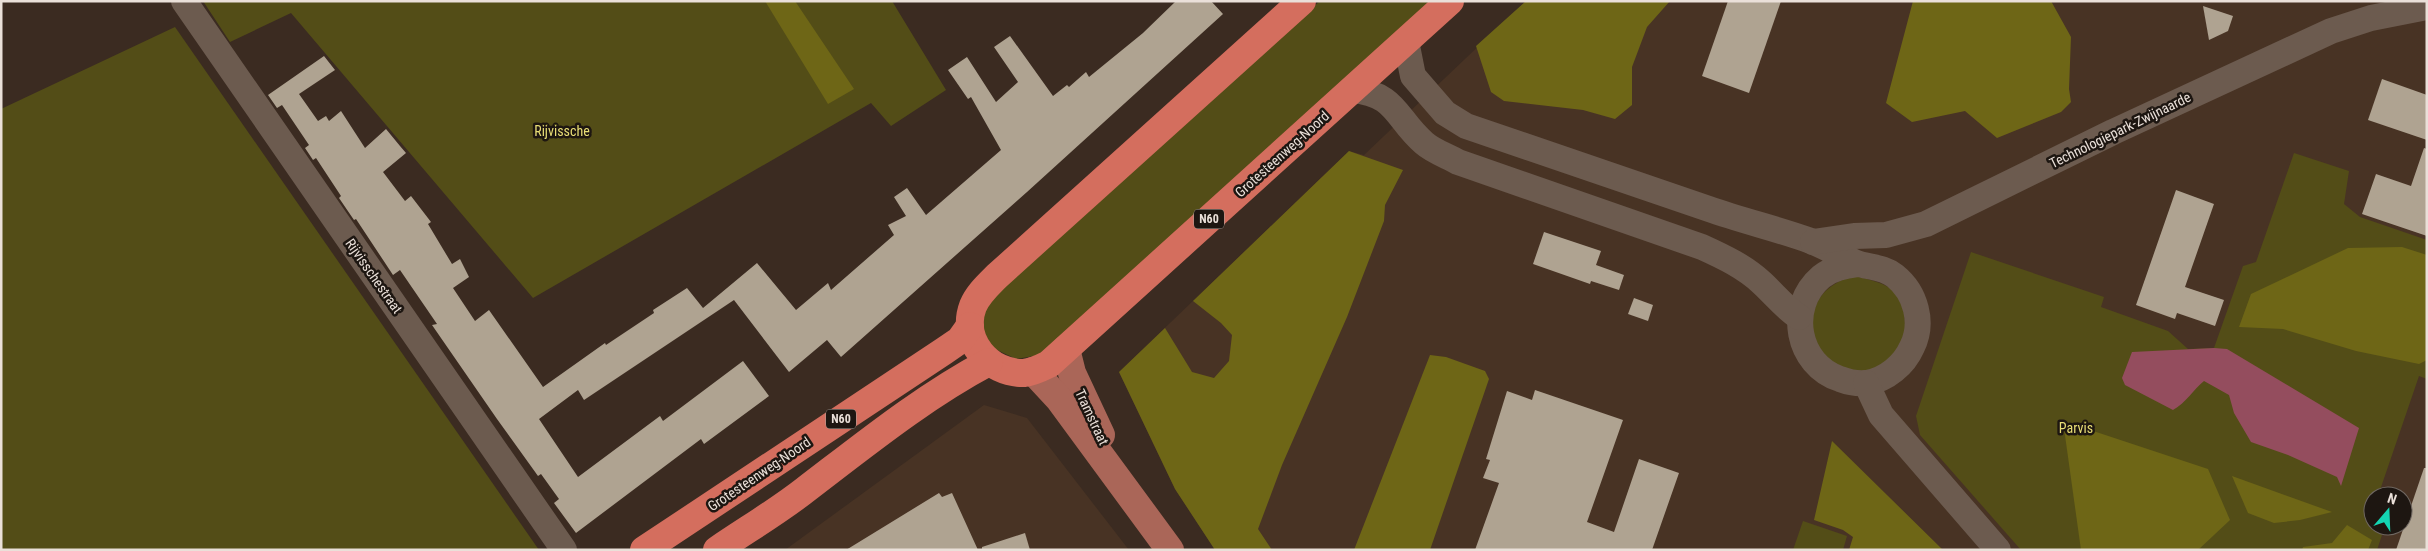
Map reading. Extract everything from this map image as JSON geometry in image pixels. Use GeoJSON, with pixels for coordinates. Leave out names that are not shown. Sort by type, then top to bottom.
{"type":"FeatureCollection","features":[{"type":"Feature","properties":{"kind":"highway","name":"Grotesteenweg-Noord"},"geometry":{"type":"LineString","coordinates":[[644,550],[960,340],[970,326],[971,313],[976,300],[997,276],[1302,1]]}},
{"type":"Feature","properties":{"kind":"highway","name":"Grotesteenweg-Noord"},"geometry":{"type":"LineString","coordinates":[[1033,371],[1049,364],[1066,349],[1450,1]]}},
{"type":"Feature","properties":{"kind":"highway"},"geometry":{"type":"LineString","coordinates":[[970,326],[979,352],[989,362],[1012,372],[1033,371]]}},
{"type":"Feature","properties":{"kind":"highway","name":"N60"},"geometry":{"type":"LineString","coordinates":[[717,550],[803,492],[873,436],[961,378],[989,362]]}},
{"type":"Feature","properties":{"kind":"main road","name":"Tramstraat"},"geometry":{"type":"LineString","coordinates":[[1066,349],[1072,373],[1123,484]]}},
{"type":"Feature","properties":{"kind":"main road","name":"Tramstraat"},"geometry":{"type":"LineString","coordinates":[[1033,371],[1049,386],[1170,550]]}},
{"type":"Feature","properties":{"kind":"street","name":"Rijvisschestraat"},"geometry":{"type":"LineString","coordinates":[[184,1],[564,550]]}},
{"type":"Feature","properties":{"kind":"street","name":"Technologiepark-Zwijnaarde"},"geometry":{"type":"LineString","coordinates":[[1812,242],[1854,236],[1886,235],[1926,224],[2113,132],[2331,32],[2371,18],[2427,7]]}},
{"type":"Feature","properties":{"kind":"street","name":"Technologiepark-Zwijnaarde"},"geometry":{"type":"LineString","coordinates":[[1406,40],[1413,76],[1444,112],[1455,120],[1720,213],[1812,242],[1858,264],[1878,267],[1894,276],[1907,288],[1915,304],[1918,322],[1915,342],[1907,358],[1893,372],[1866,383],[1849,382],[1832,376],[1818,366],[1803,344],[1799,317],[1809,291],[1822,277],[1838,267],[1858,264]]}},
{"type":"Feature","properties":{"kind":"street","name":"Technologiepark-Zwijnaarde"},"geometry":{"type":"LineString","coordinates":[[1352,90],[1368,91],[1385,99],[1424,143],[1458,162],[1714,252],[1731,260],[1761,282],[1787,310],[1799,317]]}},
{"type":"Feature","properties":{"kind":"street","name":"Technologiepark-Zwijnaarde"},"geometry":{"type":"LineString","coordinates":[[1607,174],[1642,204],[1680,218],[1714,252]]}},
{"type":"Feature","properties":{"kind":"street","name":"Technologiepark-Zwijnaarde"},"geometry":{"type":"LineString","coordinates":[[1590,208],[1642,204]]}},
{"type":"Feature","properties":{"kind":"street","name":"Technologiepark-Zwijnaarde"},"geometry":{"type":"LineString","coordinates":[[1680,218],[1720,213]]}},
{"type":"Feature","properties":{"kind":"street"},"geometry":{"type":"LineString","coordinates":[[1866,383],[1880,415],[1998,550]]}},
{"type":"Feature","properties":{"kind":"shaded area"},"geometry":{"type":"Polygon","coordinates":[[[1526,1],[2427,1],[2427,550],[1215,550],[1175,489],[1119,372],[1349,151],[1364,155],[1526,1]]]}},
{"type":"Feature","properties":{"kind":"shaded area"},"geometry":{"type":"Polygon","coordinates":[[[2227,349],[2359,428],[2341,486],[2337,477],[2288,455],[2251,442],[2234,413],[2229,395],[2204,381],[2182,404],[2173,410],[2125,385],[2122,378],[2132,352],[2227,349]]]}},
{"type":"Feature","properties":{"kind":"shaded area"},"geometry":{"type":"Polygon","coordinates":[[[984,405],[1027,418],[1129,550],[785,550],[984,405]]]}},
{"type":"Feature","properties":{"kind":"green space","name":"Rijvissche"},"geometry":{"type":"Polygon","coordinates":[[[203,1],[892,1],[946,90],[891,126],[871,103],[533,298],[291,13],[230,42],[203,1]]]}},
{"type":"Feature","properties":{"kind":"green space"},"geometry":{"type":"Polygon","coordinates":[[[765,1],[795,1],[854,89],[828,104],[765,1]]]}},
{"type":"Feature","properties":{"kind":"green space"},"geometry":{"type":"Polygon","coordinates":[[[1320,1],[1434,1],[1040,355],[1016,359],[993,348],[983,331],[984,313],[999,289],[1320,1]]]}},
{"type":"Feature","properties":{"kind":"green space"},"geometry":{"type":"Polygon","coordinates":[[[1526,1],[1670,1],[1647,27],[1632,67],[1632,105],[1615,119],[1583,110],[1504,101],[1491,92],[1476,46],[1526,1]]]}},
{"type":"Feature","properties":{"kind":"green space"},"geometry":{"type":"Polygon","coordinates":[[[1913,1],[2051,1],[2071,37],[2069,89],[2071,102],[2061,112],[1997,138],[1965,111],[1912,122],[1886,103],[1913,1]]]}},
{"type":"Feature","properties":{"kind":"green space"},"geometry":{"type":"Polygon","coordinates":[[[175,27],[539,550],[1,550],[1,109],[175,27]]]}},
{"type":"Feature","properties":{"kind":"green space"},"geometry":{"type":"Polygon","coordinates":[[[1349,151],[1403,170],[1385,205],[1384,221],[1347,317],[1282,465],[1258,529],[1272,550],[1215,550],[1175,489],[1119,372],[1165,328],[1192,372],[1214,378],[1229,361],[1232,335],[1221,323],[1193,301],[1349,151]]]}},
{"type":"Feature","properties":{"kind":"green space","name":"Parvis"},"geometry":{"type":"Polygon","coordinates":[[[2294,153],[2349,171],[2344,204],[2360,217],[2427,240],[2427,379],[2419,376],[2381,486],[2363,486],[2363,536],[2382,536],[2377,550],[2021,550],[1920,435],[1916,416],[1971,252],[2104,297],[2101,307],[2168,331],[2188,349],[2214,348],[2243,266],[2256,262],[2294,153]]]}},
{"type":"Feature","properties":{"kind":"green space"},"geometry":{"type":"Polygon","coordinates":[[[2402,247],[2427,255],[2427,360],[2419,364],[2356,351],[2283,329],[2239,327],[2251,294],[2348,248],[2402,247]]]}},
{"type":"Feature","properties":{"kind":"green space"},"geometry":{"type":"Polygon","coordinates":[[[1854,276],[1875,281],[1891,289],[1901,302],[1905,324],[1905,334],[1902,343],[1888,363],[1884,366],[1861,372],[1841,368],[1826,357],[1816,341],[1812,322],[1817,303],[1830,287],[1854,276]]]}},
{"type":"Feature","properties":{"kind":"green space"},"geometry":{"type":"Polygon","coordinates":[[[1430,355],[1446,357],[1485,371],[1489,379],[1430,550],[1354,550],[1430,355]]]}},
{"type":"Feature","properties":{"kind":"green space"},"geometry":{"type":"Polygon","coordinates":[[[2063,421],[2208,469],[2230,520],[2198,550],[2081,550],[2063,421]]]}},
{"type":"Feature","properties":{"kind":"green space"},"geometry":{"type":"Polygon","coordinates":[[[1832,441],[1943,550],[1849,550],[1853,537],[1843,530],[1814,520],[1832,441]]]}},
{"type":"Feature","properties":{"kind":"green space"},"geometry":{"type":"Polygon","coordinates":[[[2232,476],[2332,512],[2300,520],[2274,523],[2248,513],[2232,476]]]}},
{"type":"Feature","properties":{"kind":"green space"},"geometry":{"type":"Polygon","coordinates":[[[1803,521],[1847,536],[1843,550],[1793,550],[1803,521]]]}},
{"type":"Feature","properties":{"kind":"green space"},"geometry":{"type":"Polygon","coordinates":[[[2347,525],[2372,540],[2368,550],[2302,550],[2303,547],[2332,543],[2347,525]]]}},
{"type":"Feature","properties":{"kind":"building"},"geometry":{"type":"Polygon","coordinates":[[[1176,1],[1211,1],[1223,14],[841,357],[827,340],[789,372],[734,300],[584,400],[578,390],[539,419],[578,477],[660,416],[663,421],[743,361],[769,396],[704,444],[701,439],[576,533],[554,503],[559,499],[541,474],[538,476],[497,419],[432,325],[437,324],[400,270],[393,275],[356,219],[354,220],[339,198],[341,196],[316,158],[313,160],[305,148],[309,145],[282,105],[277,108],[268,95],[324,56],[335,70],[299,94],[318,121],[326,116],[329,121],[341,111],[365,148],[386,129],[406,153],[383,172],[405,201],[411,196],[431,222],[428,224],[452,264],[460,259],[469,277],[453,288],[475,321],[489,310],[543,387],[605,343],[606,345],[654,313],[653,310],[687,288],[703,308],[757,263],[796,310],[828,283],[831,290],[894,235],[888,225],[906,216],[894,197],[907,188],[926,215],[1001,150],[971,97],[968,99],[948,70],[967,57],[996,102],[1018,82],[994,47],[1010,36],[1053,96],[1067,85],[1069,87],[1086,72],[1089,77],[1143,33],[1176,1]]]}},
{"type":"Feature","properties":{"kind":"building"},"geometry":{"type":"Polygon","coordinates":[[[1728,1],[1781,1],[1749,93],[1702,76],[1728,1]]]}},
{"type":"Feature","properties":{"kind":"building"},"geometry":{"type":"Polygon","coordinates":[[[2203,6],[2233,16],[2228,31],[2209,40],[2203,6]]]}},
{"type":"Feature","properties":{"kind":"building"},"geometry":{"type":"Polygon","coordinates":[[[2382,79],[2427,95],[2427,140],[2368,120],[2382,79]]]}},
{"type":"Feature","properties":{"kind":"building"},"geometry":{"type":"Polygon","coordinates":[[[2424,148],[2427,149],[2427,236],[2362,214],[2376,174],[2411,186],[2424,148]]]}},
{"type":"Feature","properties":{"kind":"building"},"geometry":{"type":"Polygon","coordinates":[[[2176,190],[2214,204],[2185,287],[2224,300],[2215,326],[2177,313],[2175,319],[2136,305],[2176,190]]]}},
{"type":"Feature","properties":{"kind":"building"},"geometry":{"type":"Polygon","coordinates":[[[1544,232],[1601,251],[1596,265],[1624,275],[1619,290],[1591,281],[1590,284],[1533,264],[1544,232]]]}},
{"type":"Feature","properties":{"kind":"building"},"geometry":{"type":"Polygon","coordinates":[[[1634,298],[1653,305],[1648,321],[1628,314],[1634,298]]]}},
{"type":"Feature","properties":{"kind":"building"},"geometry":{"type":"Polygon","coordinates":[[[1535,390],[1623,420],[1587,522],[1614,532],[1639,459],[1679,473],[1652,550],[1475,550],[1499,483],[1483,478],[1490,460],[1486,459],[1507,391],[1532,400],[1535,390]]]}},
{"type":"Feature","properties":{"kind":"building"},"geometry":{"type":"Polygon","coordinates":[[[2424,468],[2427,468],[2427,550],[2396,550],[2401,536],[2413,536],[2413,500],[2424,468]]]}},
{"type":"Feature","properties":{"kind":"building"},"geometry":{"type":"Polygon","coordinates":[[[939,493],[942,497],[952,493],[978,550],[846,550],[939,493]]]}},
{"type":"Feature","properties":{"kind":"building"},"geometry":{"type":"Polygon","coordinates":[[[1025,533],[1030,550],[982,550],[982,547],[1025,533]]]}}]}
